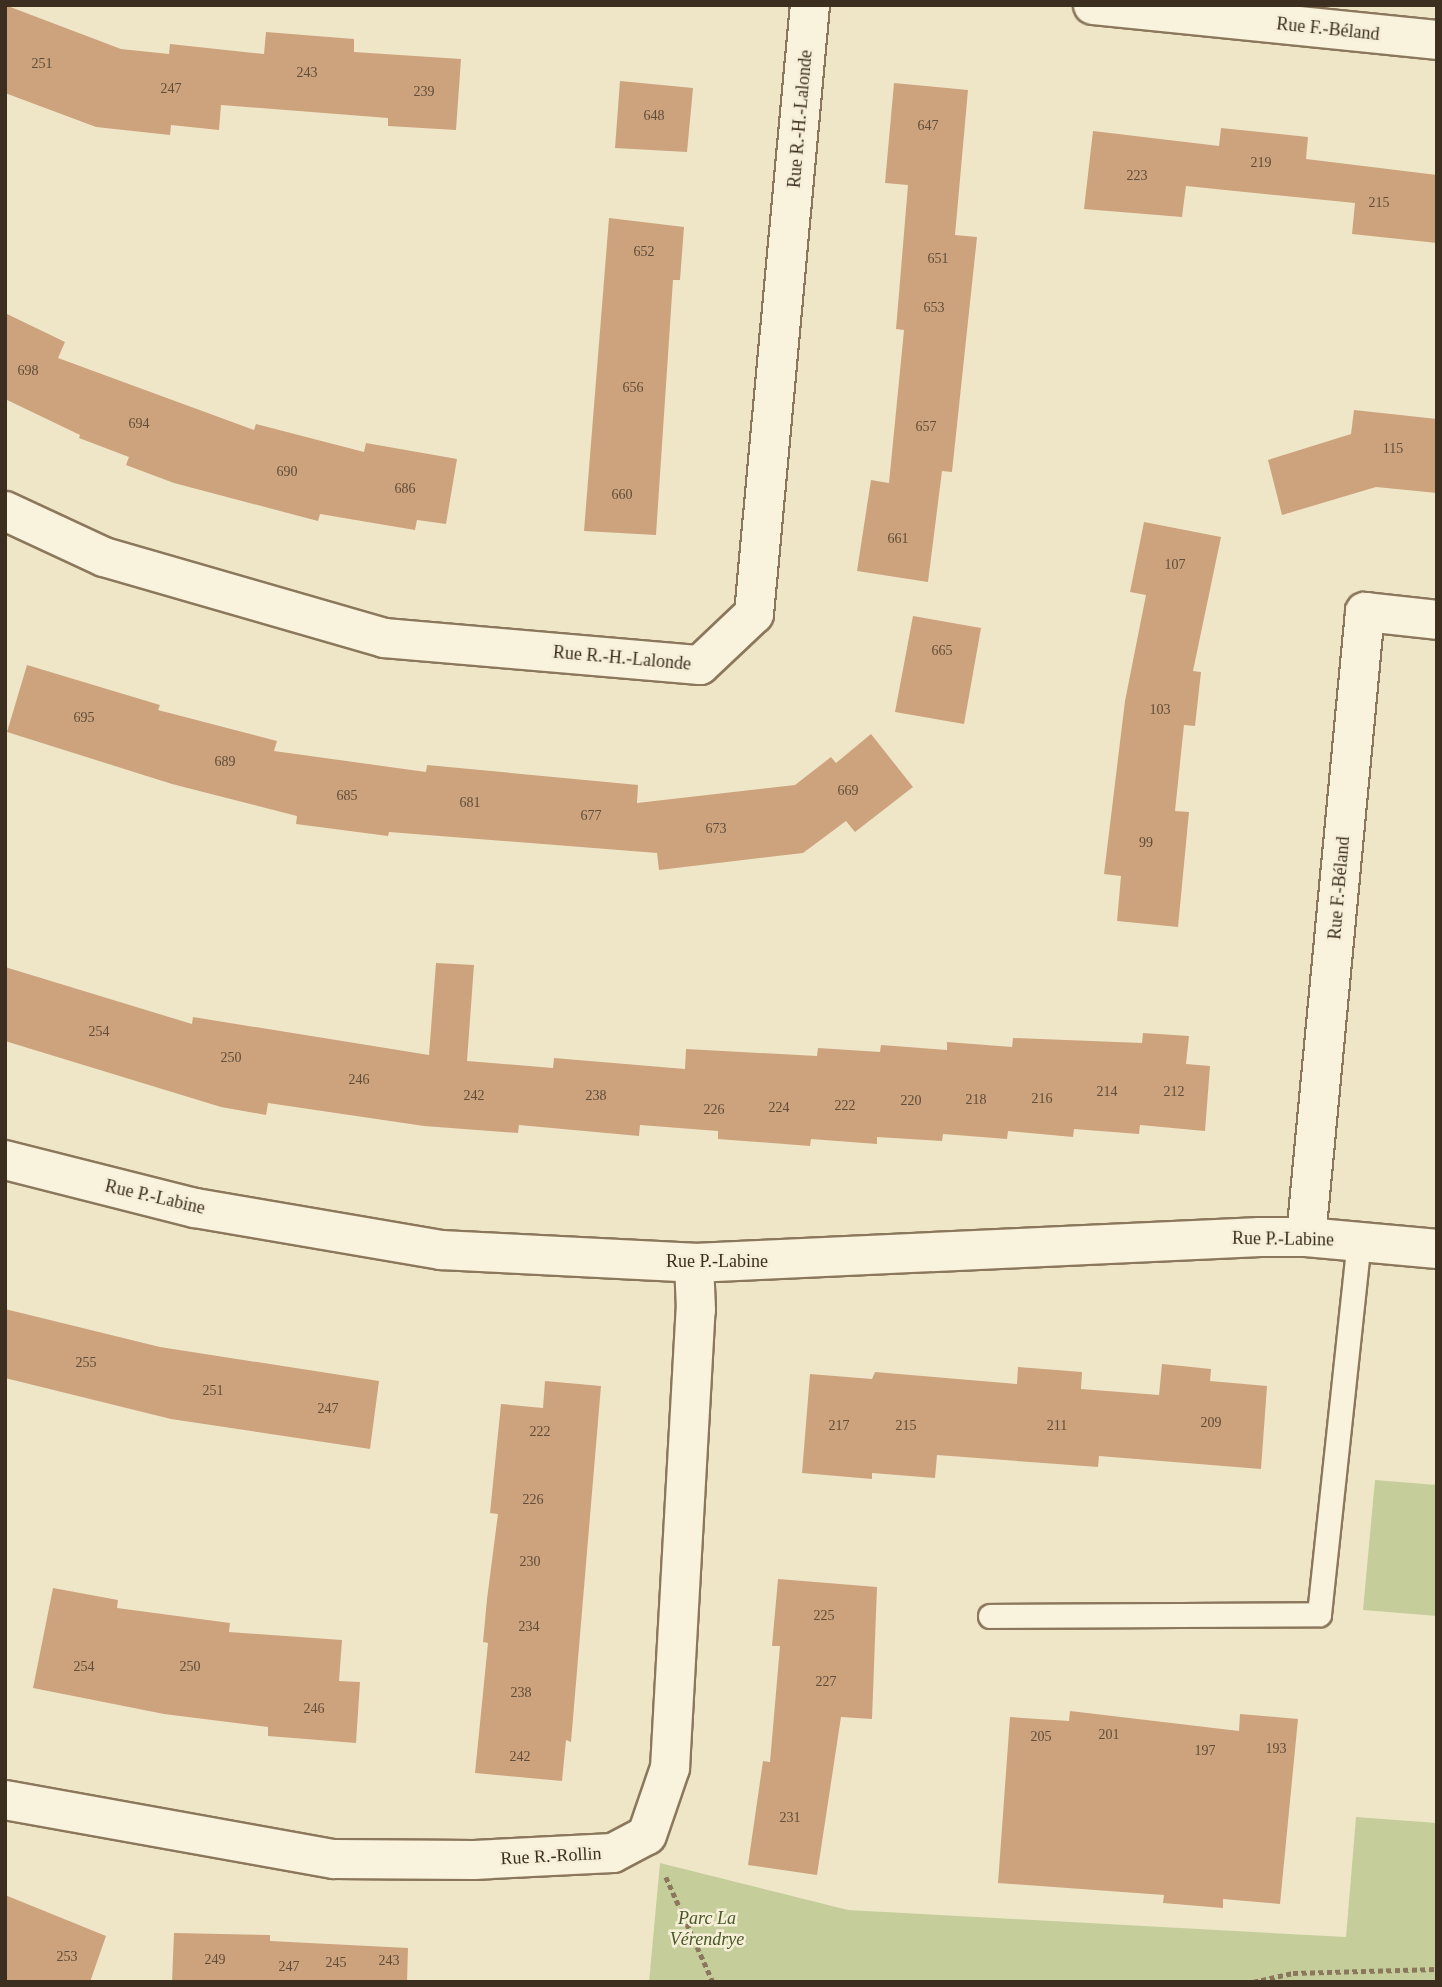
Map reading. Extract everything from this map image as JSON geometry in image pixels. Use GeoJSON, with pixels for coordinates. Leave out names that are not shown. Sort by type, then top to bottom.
{"type":"FeatureCollection","features":[{"type":"Feature","properties":{"kind":"street","name":"Rue R.-H.-Lalonde"},"geometry":{"type":"LineString","coordinates":[[5,511],[104,557],[384,638],[700,665],[754,614],[810,5]]}},
{"type":"Feature","properties":{"kind":"street","name":"Rue F.-Béland"},"geometry":{"type":"LineString","coordinates":[[1093,5],[1437,40]]}},
{"type":"Feature","properties":{"kind":"street","name":"Rue F.-Béland"},"geometry":{"type":"LineString","coordinates":[[1306,1237],[1365,612],[1437,620]]}},
{"type":"Feature","properties":{"kind":"street","name":"Rue P.-Labine"},"geometry":{"type":"LineString","coordinates":[[5,1160],[195,1208],[441,1250],[694,1263],[1306,1237],[1437,1249]]}},
{"type":"Feature","properties":{"kind":"street"},"geometry":{"type":"LineString","coordinates":[[647,1835],[670,1768],[696,1310],[694,1263]]}},
{"type":"Feature","properties":{"kind":"street","name":"Rue R.-Rollin"},"geometry":{"type":"LineString","coordinates":[[5,1800],[334,1859],[474,1860],[613,1853],[647,1835]]}},
{"type":"Feature","properties":{"kind":"lane"},"geometry":{"type":"LineString","coordinates":[[990,1616],[1319,1614],[1359,1242]]}},
{"type":"Feature","properties":{"kind":"path"},"geometry":{"type":"LineString","coordinates":[[647,1835],[713,1982]]}},
{"type":"Feature","properties":{"kind":"path"},"geometry":{"type":"LineString","coordinates":[[1254,1982],[1293,1973],[1437,1969]]}},
{"type":"Feature","properties":{"kind":"green space"},"geometry":{"type":"Polygon","coordinates":[[[1375,1480],[1437,1485],[1437,1616],[1363,1610],[1375,1480]]]}},
{"type":"Feature","properties":{"kind":"green space","name":"Parc La Vérendrye"},"geometry":{"type":"Polygon","coordinates":[[[1356,1817],[1437,1823],[1437,1982],[649,1982],[660,1863],[848,1910],[1346,1937],[1356,1817]]]}},
{"type":"Feature","properties":{"kind":"building"},"geometry":{"type":"Polygon","coordinates":[[[5,5],[121,49],[169,54],[170,44],[264,54],[266,32],[354,39],[354,52],[461,59],[456,130],[388,126],[388,118],[221,105],[219,130],[171,125],[170,135],[96,127],[5,93],[5,5]]]}},
{"type":"Feature","properties":{"kind":"building"},"geometry":{"type":"Polygon","coordinates":[[[620,81],[693,88],[687,152],[615,148],[620,81]]]}},
{"type":"Feature","properties":{"kind":"building"},"geometry":{"type":"Polygon","coordinates":[[[894,83],[968,90],[955,235],[977,237],[952,472],[942,471],[928,582],[857,571],[871,480],[889,483],[904,330],[896,329],[908,185],[885,183],[894,83]]]}},
{"type":"Feature","properties":{"kind":"building"},"geometry":{"type":"Polygon","coordinates":[[[1221,128],[1308,137],[1306,159],[1437,175],[1437,243],[1352,234],[1355,203],[1186,186],[1182,217],[1084,209],[1093,131],[1219,146],[1221,128]]]}},
{"type":"Feature","properties":{"kind":"building"},"geometry":{"type":"Polygon","coordinates":[[[609,218],[684,227],[680,280],[673,280],[656,535],[584,531],[609,218]]]}},
{"type":"Feature","properties":{"kind":"building"},"geometry":{"type":"Polygon","coordinates":[[[5,313],[65,342],[58,358],[254,430],[256,424],[364,452],[366,443],[457,459],[446,524],[417,520],[415,530],[320,514],[318,521],[174,483],[126,465],[129,457],[79,438],[80,435],[5,399],[5,313]]]}},
{"type":"Feature","properties":{"kind":"building"},"geometry":{"type":"Polygon","coordinates":[[[1354,410],[1437,419],[1437,493],[1376,487],[1282,515],[1268,460],[1351,434],[1354,410]]]}},
{"type":"Feature","properties":{"kind":"building"},"geometry":{"type":"Polygon","coordinates":[[[1144,522],[1221,537],[1193,671],[1201,672],[1195,726],[1184,725],[1175,811],[1189,812],[1178,927],[1117,921],[1121,876],[1104,874],[1125,701],[1146,595],[1130,592],[1144,522]]]}},
{"type":"Feature","properties":{"kind":"building"},"geometry":{"type":"Polygon","coordinates":[[[913,616],[981,628],[964,724],[895,712],[913,616]]]}},
{"type":"Feature","properties":{"kind":"building"},"geometry":{"type":"Polygon","coordinates":[[[27,665],[160,705],[158,710],[277,741],[274,751],[426,772],[427,765],[638,785],[637,803],[795,785],[831,757],[836,763],[871,734],[913,787],[855,832],[846,821],[803,853],[659,870],[657,853],[389,832],[388,836],[296,824],[297,816],[172,784],[7,732],[27,665]]]}},
{"type":"Feature","properties":{"kind":"building"},"geometry":{"type":"Polygon","coordinates":[[[436,963],[474,965],[467,1061],[553,1068],[554,1058],[685,1069],[686,1049],[817,1056],[818,1048],[880,1052],[881,1045],[947,1050],[947,1042],[1012,1047],[1013,1038],[1142,1043],[1143,1033],[1189,1036],[1186,1064],[1210,1066],[1205,1131],[1140,1125],[1139,1134],[1074,1129],[1073,1137],[1008,1131],[1007,1139],[943,1134],[942,1141],[877,1137],[877,1144],[811,1139],[810,1146],[718,1139],[718,1131],[640,1125],[639,1136],[519,1125],[518,1133],[424,1126],[268,1103],[266,1115],[221,1107],[5,1041],[5,967],[192,1024],[193,1017],[429,1055],[436,963]]]}},
{"type":"Feature","properties":{"kind":"building"},"geometry":{"type":"Polygon","coordinates":[[[5,1309],[160,1347],[379,1381],[370,1449],[171,1419],[5,1378],[5,1309]]]}},
{"type":"Feature","properties":{"kind":"building"},"geometry":{"type":"Polygon","coordinates":[[[1162,1364],[1211,1369],[1210,1381],[1267,1386],[1261,1469],[1099,1456],[1098,1467],[937,1455],[935,1478],[872,1473],[872,1479],[802,1473],[810,1374],[872,1379],[875,1372],[1017,1384],[1018,1367],[1082,1372],[1081,1389],[1159,1395],[1162,1364]]]}},
{"type":"Feature","properties":{"kind":"building"},"geometry":{"type":"Polygon","coordinates":[[[545,1381],[601,1386],[571,1742],[566,1740],[562,1781],[475,1773],[488,1643],[483,1642],[498,1514],[490,1513],[501,1404],[543,1408],[545,1381]]]}},
{"type":"Feature","properties":{"kind":"building"},"geometry":{"type":"Polygon","coordinates":[[[778,1579],[877,1587],[872,1719],[841,1717],[817,1875],[748,1865],[763,1761],[770,1762],[780,1646],[772,1646],[778,1579]]]}},
{"type":"Feature","properties":{"kind":"building"},"geometry":{"type":"Polygon","coordinates":[[[53,1588],[118,1600],[117,1608],[230,1623],[229,1632],[342,1640],[339,1681],[360,1682],[356,1743],[268,1736],[268,1727],[164,1714],[33,1688],[53,1588]]]}},
{"type":"Feature","properties":{"kind":"building"},"geometry":{"type":"Polygon","coordinates":[[[1070,1711],[1239,1731],[1240,1714],[1298,1719],[1280,1904],[1223,1899],[1223,1908],[1163,1903],[1164,1895],[998,1883],[1010,1717],[1069,1721],[1070,1711]]]}},
{"type":"Feature","properties":{"kind":"building"},"geometry":{"type":"Polygon","coordinates":[[[5,1895],[106,1936],[90,1982],[5,1982],[5,1895]]]}},
{"type":"Feature","properties":{"kind":"building"},"geometry":{"type":"Polygon","coordinates":[[[174,1933],[270,1935],[270,1941],[408,1948],[407,1982],[172,1982],[174,1933]]]}}]}
